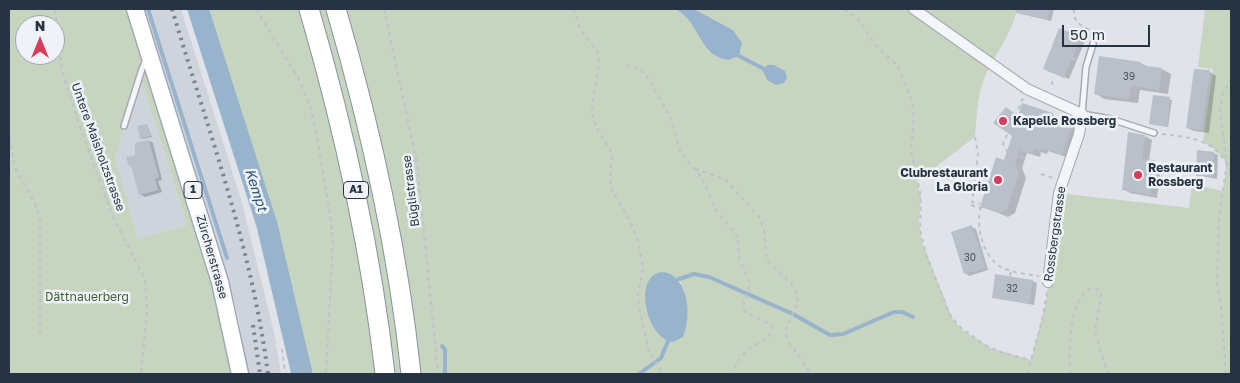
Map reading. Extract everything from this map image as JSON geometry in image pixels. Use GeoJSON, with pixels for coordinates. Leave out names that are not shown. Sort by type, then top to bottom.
{"type":"FeatureCollection","features":[{"type":"Feature","properties":{"kind":"highway","name":"A1"},"geometry":{"type":"LineString","coordinates":[[308,9],[336,105],[356,190],[373,283],[385,374]]}},
{"type":"Feature","properties":{"kind":"highway","name":"A1"},"geometry":{"type":"LineString","coordinates":[[336,9],[367,122],[386,209],[399,279],[411,374]]}},
{"type":"Feature","properties":{"kind":"main road","name":"Zürcherstrasse"},"geometry":{"type":"LineString","coordinates":[[135,9],[218,274],[240,374]]}},
{"type":"Feature","properties":{"kind":"street"},"geometry":{"type":"LineString","coordinates":[[914,9],[1027,89],[1082,114]]}},
{"type":"Feature","properties":{"kind":"street","name":"Rossbergstrasse"},"geometry":{"type":"LineString","coordinates":[[1049,280],[1059,193],[1079,134],[1082,114]]}},
{"type":"Feature","properties":{"kind":"lane"},"geometry":{"type":"LineString","coordinates":[[1093,44],[1086,67],[1082,114],[1110,119],[1154,133]]}},
{"type":"Feature","properties":{"kind":"lane"},"geometry":{"type":"LineString","coordinates":[[124,126],[142,69],[150,55]]}},
{"type":"Feature","properties":{"kind":"path","name":"Untere Maisholzstrasse"},"geometry":{"type":"LineString","coordinates":[[56,9],[62,71],[80,127],[112,215],[138,262],[145,279],[147,310],[141,374]]}},
{"type":"Feature","properties":{"kind":"path"},"geometry":{"type":"LineString","coordinates":[[256,9],[300,81],[311,110],[316,132],[330,207],[333,241],[326,374]]}},
{"type":"Feature","properties":{"kind":"path","name":"Büglistrasse"},"geometry":{"type":"LineString","coordinates":[[384,9],[418,168],[438,374]]}},
{"type":"Feature","properties":{"kind":"path"},"geometry":{"type":"LineString","coordinates":[[573,9],[580,28],[598,53],[599,64],[592,104],[593,118],[598,132],[612,153],[610,179],[612,191],[627,215],[639,244],[642,269],[638,303],[645,338],[661,374]]}},
{"type":"Feature","properties":{"kind":"path"},"geometry":{"type":"LineString","coordinates":[[844,9],[858,19],[876,46],[898,66],[912,102],[914,117],[911,149],[921,197],[920,230],[926,254],[950,316],[961,328],[985,345],[1003,353],[1031,360]]}},
{"type":"Feature","properties":{"kind":"path"},"geometry":{"type":"LineString","coordinates":[[1074,9],[1073,15],[1078,23],[1097,32]]}},
{"type":"Feature","properties":{"kind":"path"},"geometry":{"type":"LineString","coordinates":[[626,65],[638,67],[646,74],[671,118],[679,151],[704,182],[717,212],[738,237],[739,259],[749,278],[749,291],[745,312],[769,324],[772,330],[769,336],[747,349],[738,361],[732,374]]}},
{"type":"Feature","properties":{"kind":"path"},"geometry":{"type":"LineString","coordinates":[[1052,81],[1053,90]]}},
{"type":"Feature","properties":{"kind":"path"},"geometry":{"type":"LineString","coordinates":[[1226,374],[1221,306],[1217,283],[1219,218],[1227,163],[1220,107],[1223,92],[1231,81]]}},
{"type":"Feature","properties":{"kind":"path"},"geometry":{"type":"LineString","coordinates":[[1026,152],[1024,151],[1022,157],[1008,153],[1003,144],[1027,89]]}},
{"type":"Feature","properties":{"kind":"path"},"geometry":{"type":"LineString","coordinates":[[9,129],[14,166],[40,219],[40,333]]}},
{"type":"Feature","properties":{"kind":"path"},"geometry":{"type":"LineString","coordinates":[[1154,133],[1203,142],[1216,150],[1227,163],[1231,172]]}},
{"type":"Feature","properties":{"kind":"path"},"geometry":{"type":"LineString","coordinates":[[975,137],[978,154],[972,202],[980,207]]}},
{"type":"Feature","properties":{"kind":"path"},"geometry":{"type":"LineString","coordinates":[[694,169],[725,179],[755,211],[763,226],[767,260],[798,294],[795,309],[786,326],[786,336],[811,374]]}},
{"type":"Feature","properties":{"kind":"path"},"geometry":{"type":"LineString","coordinates":[[971,205],[980,207]]}},
{"type":"Feature","properties":{"kind":"path"},"geometry":{"type":"LineString","coordinates":[[980,207],[978,224],[986,246],[997,264],[1011,271],[1049,280]]}},
{"type":"Feature","properties":{"kind":"path"},"geometry":{"type":"LineString","coordinates":[[979,249],[986,246]]}},
{"type":"Feature","properties":{"kind":"path"},"geometry":{"type":"LineString","coordinates":[[1010,276],[1011,271]]}},
{"type":"Feature","properties":{"kind":"path","name":"Rossbergstrasse"},"geometry":{"type":"LineString","coordinates":[[1027,374],[1042,321],[1049,280]]}},
{"type":"Feature","properties":{"kind":"path"},"geometry":{"type":"LineString","coordinates":[[1070,374],[1068,347],[1073,319],[1083,295],[1088,290],[1095,288],[1101,294],[1095,322],[1095,337],[1108,374]]}},
{"type":"Feature","properties":{"kind":"path"},"geometry":{"type":"LineString","coordinates":[[282,349],[285,374]]}},
{"type":"Feature","properties":{"kind":"shaded area"},"geometry":{"type":"Polygon","coordinates":[[[143,9],[181,9],[241,199],[274,332],[281,374],[248,374],[239,320],[229,281],[143,9]]]}},
{"type":"Feature","properties":{"kind":"shaded area"},"geometry":{"type":"Polygon","coordinates":[[[140,73],[187,225],[138,239],[115,158],[140,73]]]}},
{"type":"Feature","properties":{"kind":"green space","name":"Dättnauerberg"},"geometry":{"type":"Polygon","coordinates":[[[9,9],[135,9],[240,374],[9,374],[9,9]],[[140,74],[115,158],[138,239],[187,225],[140,74]]]}},
{"type":"Feature","properties":{"kind":"green space"},"geometry":{"type":"Polygon","coordinates":[[[203,9],[674,9],[690,21],[710,52],[728,60],[733,30],[694,9],[1017,9],[1008,34],[991,64],[981,88],[975,137],[917,181],[921,197],[919,223],[922,242],[953,320],[965,332],[991,348],[1031,360],[1046,302],[1059,193],[1189,208],[1192,184],[1223,191],[1227,163],[1216,150],[1203,142],[1213,69],[1198,67],[1205,9],[1231,9],[1231,374],[307,374],[288,281],[275,235],[203,9]],[[679,279],[646,306],[650,320],[674,342],[683,337],[687,323],[686,299],[679,279]]]}},
{"type":"Feature","properties":{"kind":"water"},"geometry":{"type":"Polygon","coordinates":[[[674,9],[694,9],[733,30],[742,43],[739,56],[728,60],[710,52],[689,21],[683,14],[674,9]]]}},
{"type":"Feature","properties":{"kind":"water"},"geometry":{"type":"Polygon","coordinates":[[[767,65],[774,65],[785,71],[787,78],[784,83],[776,85],[767,80],[763,71],[767,65]]]}},
{"type":"Feature","properties":{"kind":"water"},"geometry":{"type":"Polygon","coordinates":[[[662,272],[678,280],[686,298],[686,329],[683,337],[674,342],[664,339],[656,331],[646,307],[645,295],[647,284],[653,276],[662,272]]]}},
{"type":"Feature","properties":{"kind":"building"},"geometry":{"type":"Polygon","coordinates":[[[1016,9],[1050,9],[1047,20],[1016,13],[1016,9]]]}},
{"type":"Feature","properties":{"kind":"building"},"geometry":{"type":"Polygon","coordinates":[[[1059,28],[1081,37],[1064,78],[1043,69],[1059,28]]]}},
{"type":"Feature","properties":{"kind":"building"},"geometry":{"type":"Polygon","coordinates":[[[1099,56],[1141,62],[1141,65],[1162,68],[1159,90],[1131,86],[1129,99],[1094,94],[1099,56]]]}},
{"type":"Feature","properties":{"kind":"building"},"geometry":{"type":"Polygon","coordinates":[[[1194,69],[1210,70],[1202,130],[1186,128],[1194,69]]]}},
{"type":"Feature","properties":{"kind":"building"},"geometry":{"type":"Polygon","coordinates":[[[1153,95],[1170,97],[1167,127],[1149,124],[1153,95]]]}},
{"type":"Feature","properties":{"kind":"building"},"geometry":{"type":"Polygon","coordinates":[[[1022,103],[1053,113],[1052,116],[1073,123],[1062,154],[1041,148],[1040,151],[1034,149],[1032,154],[1020,150],[1015,164],[1019,173],[1007,209],[999,213],[980,207],[996,157],[1004,160],[1012,136],[993,123],[1006,107],[1018,116],[1022,103]]]}},
{"type":"Feature","properties":{"kind":"building"},"geometry":{"type":"Polygon","coordinates":[[[147,124],[151,136],[140,139],[137,126],[147,124]]]}},
{"type":"Feature","properties":{"kind":"building"},"geometry":{"type":"Polygon","coordinates":[[[1128,132],[1145,135],[1142,159],[1155,160],[1150,195],[1122,190],[1128,132]]]}},
{"type":"Feature","properties":{"kind":"building"},"geometry":{"type":"Polygon","coordinates":[[[149,140],[159,177],[155,179],[158,190],[139,195],[131,166],[129,166],[126,157],[135,155],[135,143],[149,140]]]}},
{"type":"Feature","properties":{"kind":"building"},"geometry":{"type":"Polygon","coordinates":[[[1197,150],[1214,152],[1212,177],[1196,176],[1197,150]]]}},
{"type":"Feature","properties":{"kind":"building"},"geometry":{"type":"Polygon","coordinates":[[[972,225],[985,268],[964,274],[951,232],[972,225]]]}},
{"type":"Feature","properties":{"kind":"building"},"geometry":{"type":"Polygon","coordinates":[[[995,274],[1033,280],[1029,304],[992,298],[995,274]]]}},
{"type":"Feature","properties":{"kind":"waterway"},"geometry":{"type":"LineString","coordinates":[[148,9],[227,258]]}},
{"type":"Feature","properties":{"kind":"waterway","name":"Kempt"},"geometry":{"type":"LineString","coordinates":[[198,9],[267,225],[302,374]]}},
{"type":"Feature","properties":{"kind":"waterway"},"geometry":{"type":"LineString","coordinates":[[739,56],[764,69]]}},
{"type":"Feature","properties":{"kind":"waterway"},"geometry":{"type":"LineString","coordinates":[[679,279],[694,274],[709,277],[793,314],[830,335],[843,334],[894,312],[902,312],[913,317]]}},
{"type":"Feature","properties":{"kind":"waterway"},"geometry":{"type":"LineString","coordinates":[[639,374],[661,358],[668,341]]}},
{"type":"Feature","properties":{"kind":"waterway"},"geometry":{"type":"LineString","coordinates":[[442,346],[445,350],[445,374]]}},
{"type":"Feature","properties":{"kind":"railway"},"geometry":{"type":"LineString","coordinates":[[172,9],[240,235],[261,327],[268,374]]}},
{"type":"Feature","properties":{"kind":"railway"},"geometry":{"type":"LineString","coordinates":[[253,325],[260,374]]}},
{"type":"Feature","properties":{"kind":"place","name":"Kapelle Rossberg"},"geometry":{"type":"Point","coordinates":[1003,121]}},
{"type":"Feature","properties":{"kind":"place","name":"Restaurant Rossberg"},"geometry":{"type":"Point","coordinates":[1138,175]}},
{"type":"Feature","properties":{"kind":"place","name":"Clubrestaurant La Gloria"},"geometry":{"type":"Point","coordinates":[998,180]}}]}
